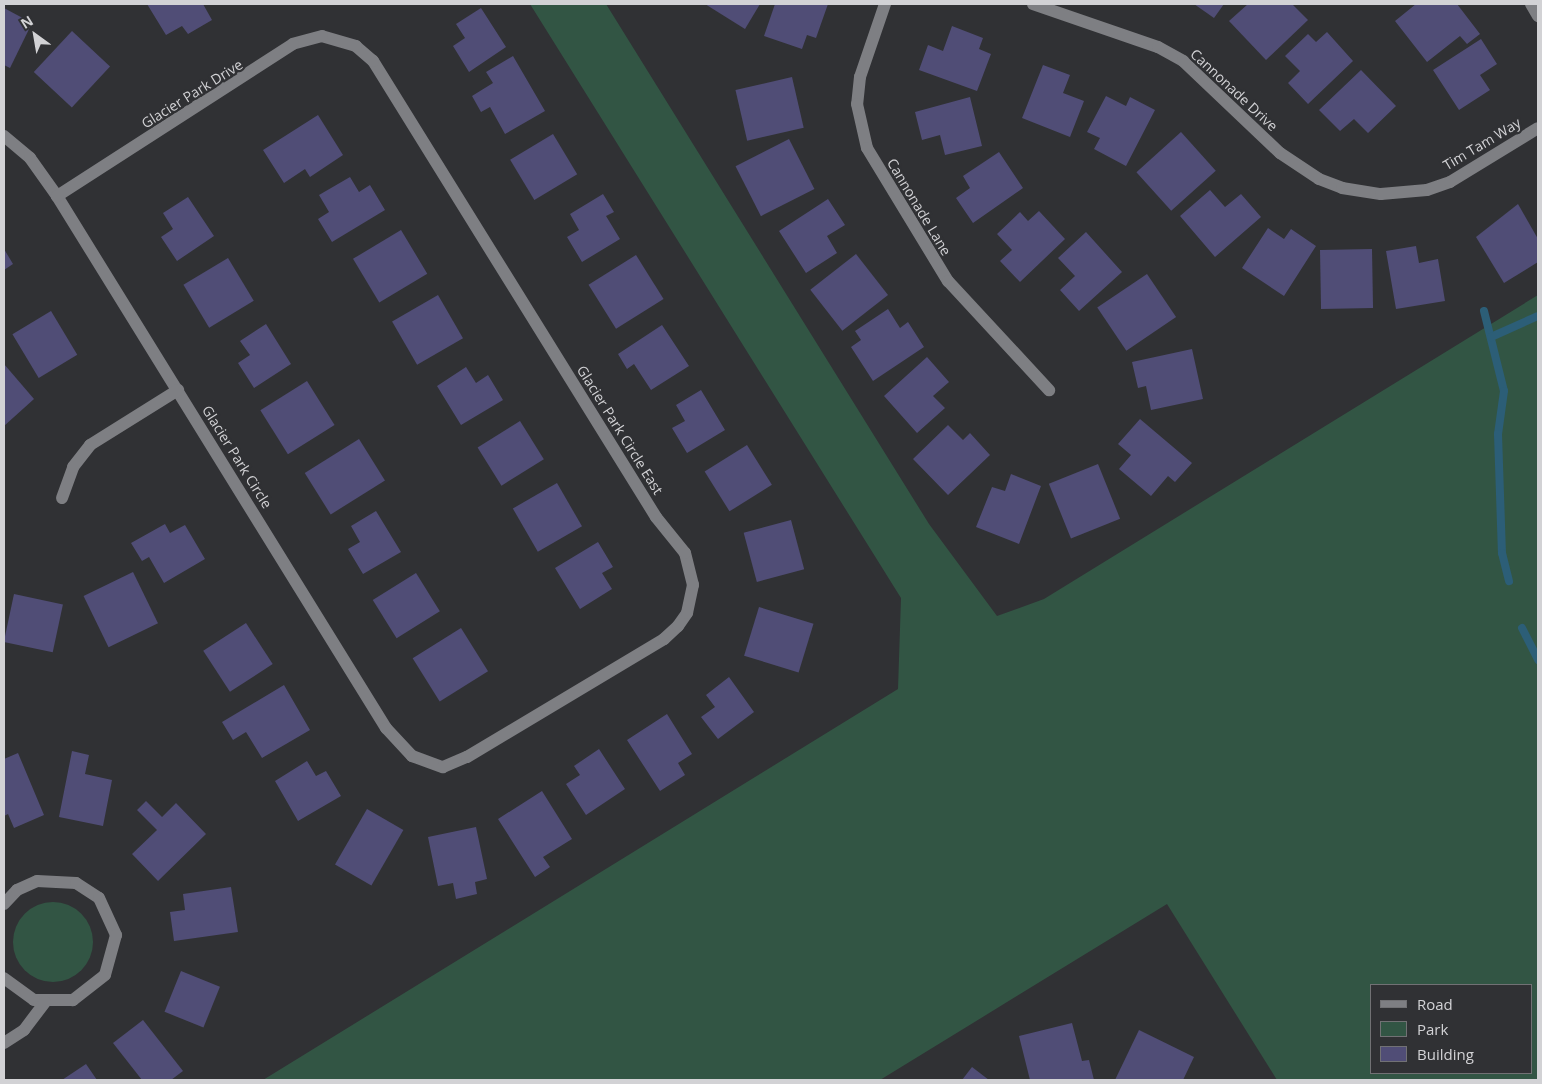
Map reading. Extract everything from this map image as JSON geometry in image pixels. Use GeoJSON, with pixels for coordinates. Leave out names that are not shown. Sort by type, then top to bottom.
{"type":"FeatureCollection","features":[{"type":"Feature","properties":{"kind":"street","name":"Cannonade Lane"},"geometry":{"type":"LineString","coordinates":[[885,4],[860,77],[857,104],[867,148],[948,281],[1049,390]]}},
{"type":"Feature","properties":{"kind":"street","name":"Cannonade Drive"},"geometry":{"type":"LineString","coordinates":[[1033,4],[1158,47],[1183,61],[1303,170],[1342,188],[1381,194]]}},
{"type":"Feature","properties":{"kind":"street"},"geometry":{"type":"LineString","coordinates":[[1531,4],[1538,16]]}},
{"type":"Feature","properties":{"kind":"street","name":"Glacier Park Drive"},"geometry":{"type":"LineString","coordinates":[[57,196],[293,44],[322,36],[347,41]]}},
{"type":"Feature","properties":{"kind":"street","name":"Glacier Park Circle East"},"geometry":{"type":"LineString","coordinates":[[347,41],[373,61],[692,568],[692,599],[673,632],[457,761]]}},
{"type":"Feature","properties":{"kind":"street","name":"Tim Tam Way"},"geometry":{"type":"LineString","coordinates":[[1381,194],[1427,190],[1450,182],[1538,128]]}},
{"type":"Feature","properties":{"kind":"street","name":"Glacier Park Circle"},"geometry":{"type":"LineString","coordinates":[[4,136],[30,158],[57,196],[395,741],[427,765],[443,767],[457,761]]}},
{"type":"Feature","properties":{"kind":"street"},"geometry":{"type":"LineString","coordinates":[[62,498],[73,467],[90,444],[178,390]]}},
{"type":"Feature","properties":{"kind":"street"},"geometry":{"type":"LineString","coordinates":[[4,904],[27,885],[63,879],[99,898],[113,922],[112,963],[96,986],[73,1000],[45,1002],[23,995],[4,978]]}},
{"type":"Feature","properties":{"kind":"street"},"geometry":{"type":"LineString","coordinates":[[4,1043],[24,1030],[45,1002]]}},
{"type":"Feature","properties":{"kind":"green space"},"geometry":{"type":"Polygon","coordinates":[[[530,4],[606,4],[929,524],[997,616],[1044,599],[1538,295],[1538,1080],[1277,1080],[1167,904],[880,1080],[263,1080],[898,689],[901,598],[530,4]]]}},
{"type":"Feature","properties":{"kind":"green space"},"geometry":{"type":"Polygon","coordinates":[[[53,902],[68,905],[81,914],[90,927],[93,942],[90,957],[81,970],[68,979],[53,982],[38,979],[25,970],[16,957],[13,942],[16,927],[25,914],[38,905],[53,902]]]}},
{"type":"Feature","properties":{"kind":"building"},"geometry":{"type":"Polygon","coordinates":[[[147,4],[203,4],[212,20],[188,34],[182,26],[166,35],[147,4]]]}},
{"type":"Feature","properties":{"kind":"building"},"geometry":{"type":"Polygon","coordinates":[[[705,4],[760,4],[745,29],[705,4]]]}},
{"type":"Feature","properties":{"kind":"building"},"geometry":{"type":"Polygon","coordinates":[[[775,4],[828,4],[816,38],[807,35],[802,49],[764,36],[775,4]]]}},
{"type":"Feature","properties":{"kind":"building"},"geometry":{"type":"Polygon","coordinates":[[[1194,4],[1224,4],[1214,18],[1194,4]]]}},
{"type":"Feature","properties":{"kind":"building"},"geometry":{"type":"Polygon","coordinates":[[[1248,4],[1292,4],[1308,20],[1266,60],[1229,21],[1248,4]]]}},
{"type":"Feature","properties":{"kind":"building"},"geometry":{"type":"Polygon","coordinates":[[[1416,4],[1457,4],[1480,34],[1467,44],[1460,36],[1427,62],[1395,21],[1416,4]]]}},
{"type":"Feature","properties":{"kind":"building"},"geometry":{"type":"Polygon","coordinates":[[[4,8],[32,23],[10,68],[4,65],[4,8]]]}},
{"type":"Feature","properties":{"kind":"building"},"geometry":{"type":"Polygon","coordinates":[[[481,8],[506,47],[469,72],[453,46],[465,38],[456,24],[481,8]]]}},
{"type":"Feature","properties":{"kind":"building"},"geometry":{"type":"Polygon","coordinates":[[[952,26],[983,38],[979,49],[991,54],[977,91],[919,70],[928,45],[943,51],[952,26]]]}},
{"type":"Feature","properties":{"kind":"building"},"geometry":{"type":"Polygon","coordinates":[[[72,31],[110,66],[72,107],[34,72],[72,31]]]}},
{"type":"Feature","properties":{"kind":"building"},"geometry":{"type":"Polygon","coordinates":[[[1327,32],[1353,61],[1308,104],[1288,83],[1300,71],[1285,56],[1308,34],[1316,42],[1327,32]]]}},
{"type":"Feature","properties":{"kind":"building"},"geometry":{"type":"Polygon","coordinates":[[[1481,39],[1497,64],[1480,75],[1490,90],[1459,110],[1433,70],[1481,39]]]}},
{"type":"Feature","properties":{"kind":"building"},"geometry":{"type":"Polygon","coordinates":[[[513,56],[545,111],[505,134],[490,107],[481,112],[472,96],[493,83],[486,72],[513,56]]]}},
{"type":"Feature","properties":{"kind":"building"},"geometry":{"type":"Polygon","coordinates":[[[1043,65],[1070,75],[1063,93],[1084,101],[1070,137],[1022,118],[1043,65]]]}},
{"type":"Feature","properties":{"kind":"building"},"geometry":{"type":"Polygon","coordinates":[[[1361,70],[1396,106],[1368,133],[1354,119],[1340,131],[1319,110],[1361,70]]]}},
{"type":"Feature","properties":{"kind":"building"},"geometry":{"type":"Polygon","coordinates":[[[792,77],[804,128],[747,141],[735,90],[792,77]]]}},
{"type":"Feature","properties":{"kind":"building"},"geometry":{"type":"Polygon","coordinates":[[[1106,96],[1126,106],[1130,97],[1155,110],[1126,166],[1094,149],[1100,138],[1087,132],[1106,96]]]}},
{"type":"Feature","properties":{"kind":"building"},"geometry":{"type":"Polygon","coordinates":[[[970,97],[982,146],[945,155],[940,135],[922,140],[915,112],[970,97]]]}},
{"type":"Feature","properties":{"kind":"building"},"geometry":{"type":"Polygon","coordinates":[[[318,115],[343,155],[310,177],[305,169],[284,183],[263,150],[318,115]]]}},
{"type":"Feature","properties":{"kind":"building"},"geometry":{"type":"Polygon","coordinates":[[[1181,132],[1216,171],[1171,211],[1136,172],[1181,132]]]}},
{"type":"Feature","properties":{"kind":"building"},"geometry":{"type":"Polygon","coordinates":[[[553,134],[577,174],[534,200],[510,160],[553,134]]]}},
{"type":"Feature","properties":{"kind":"building"},"geometry":{"type":"Polygon","coordinates":[[[789,139],[814,189],[761,216],[736,166],[789,139]]]}},
{"type":"Feature","properties":{"kind":"building"},"geometry":{"type":"Polygon","coordinates":[[[999,152],[1023,188],[973,223],[956,198],[970,188],[963,176],[999,152]]]}},
{"type":"Feature","properties":{"kind":"building"},"geometry":{"type":"Polygon","coordinates":[[[350,177],[359,192],[370,185],[385,210],[332,242],[318,219],[329,212],[319,195],[350,177]]]}},
{"type":"Feature","properties":{"kind":"building"},"geometry":{"type":"Polygon","coordinates":[[[1210,190],[1225,207],[1241,194],[1261,217],[1215,257],[1180,216],[1210,190]]]}},
{"type":"Feature","properties":{"kind":"building"},"geometry":{"type":"Polygon","coordinates":[[[603,194],[614,212],[606,216],[620,239],[582,262],[567,237],[579,230],[570,214],[603,194]]]}},
{"type":"Feature","properties":{"kind":"building"},"geometry":{"type":"Polygon","coordinates":[[[188,197],[214,236],[177,261],[161,237],[173,229],[163,213],[188,197]]]}},
{"type":"Feature","properties":{"kind":"building"},"geometry":{"type":"Polygon","coordinates":[[[828,199],[845,225],[827,236],[837,253],[806,273],[779,231],[828,199]]]}},
{"type":"Feature","properties":{"kind":"building"},"geometry":{"type":"Polygon","coordinates":[[[1518,204],[1538,239],[1538,262],[1504,283],[1476,237],[1518,204]]]}},
{"type":"Feature","properties":{"kind":"building"},"geometry":{"type":"Polygon","coordinates":[[[1039,211],[1065,239],[1020,282],[1000,261],[1012,250],[997,234],[1020,212],[1028,221],[1039,211]]]}},
{"type":"Feature","properties":{"kind":"building"},"geometry":{"type":"Polygon","coordinates":[[[1268,228],[1284,239],[1291,229],[1316,246],[1284,296],[1242,268],[1268,228]]]}},
{"type":"Feature","properties":{"kind":"building"},"geometry":{"type":"Polygon","coordinates":[[[401,230],[427,274],[379,303],[353,259],[401,230]]]}},
{"type":"Feature","properties":{"kind":"building"},"geometry":{"type":"Polygon","coordinates":[[[1086,232],[1122,272],[1079,311],[1060,290],[1075,276],[1058,258],[1086,232]]]}},
{"type":"Feature","properties":{"kind":"building"},"geometry":{"type":"Polygon","coordinates":[[[1416,246],[1419,263],[1438,259],[1445,301],[1396,309],[1386,251],[1416,246]]]}},
{"type":"Feature","properties":{"kind":"building"},"geometry":{"type":"Polygon","coordinates":[[[4,249],[13,264],[4,270],[4,249]]]}},
{"type":"Feature","properties":{"kind":"building"},"geometry":{"type":"Polygon","coordinates":[[[1372,249],[1373,308],[1321,309],[1320,250],[1372,249]]]}},
{"type":"Feature","properties":{"kind":"building"},"geometry":{"type":"Polygon","coordinates":[[[856,254],[888,295],[842,331],[810,290],[856,254]]]}},
{"type":"Feature","properties":{"kind":"building"},"geometry":{"type":"Polygon","coordinates":[[[636,255],[664,299],[616,329],[589,285],[636,255]]]}},
{"type":"Feature","properties":{"kind":"building"},"geometry":{"type":"Polygon","coordinates":[[[228,258],[254,301],[209,328],[183,285],[228,258]]]}},
{"type":"Feature","properties":{"kind":"building"},"geometry":{"type":"Polygon","coordinates":[[[1147,274],[1176,317],[1126,351],[1097,308],[1147,274]]]}},
{"type":"Feature","properties":{"kind":"building"},"geometry":{"type":"Polygon","coordinates":[[[438,295],[463,338],[417,365],[392,322],[438,295]]]}},
{"type":"Feature","properties":{"kind":"building"},"geometry":{"type":"Polygon","coordinates":[[[888,309],[900,328],[908,322],[924,347],[873,381],[851,347],[861,340],[855,331],[888,309]]]}},
{"type":"Feature","properties":{"kind":"building"},"geometry":{"type":"Polygon","coordinates":[[[51,311],[77,355],[39,378],[12,334],[51,311]]]}},
{"type":"Feature","properties":{"kind":"building"},"geometry":{"type":"Polygon","coordinates":[[[266,324],[291,364],[254,388],[238,363],[250,355],[240,341],[266,324]]]}},
{"type":"Feature","properties":{"kind":"building"},"geometry":{"type":"Polygon","coordinates":[[[662,325],[689,366],[651,390],[634,364],[627,369],[618,354],[662,325]]]}},
{"type":"Feature","properties":{"kind":"building"},"geometry":{"type":"Polygon","coordinates":[[[1192,349],[1203,399],[1151,410],[1146,386],[1138,388],[1132,362],[1192,349]]]}},
{"type":"Feature","properties":{"kind":"building"},"geometry":{"type":"Polygon","coordinates":[[[927,357],[949,382],[933,396],[945,408],[917,433],[884,396],[927,357]]]}},
{"type":"Feature","properties":{"kind":"building"},"geometry":{"type":"Polygon","coordinates":[[[4,364],[34,399],[4,426],[4,364]]]}},
{"type":"Feature","properties":{"kind":"building"},"geometry":{"type":"Polygon","coordinates":[[[466,367],[476,383],[488,375],[503,400],[461,425],[437,386],[466,367]]]}},
{"type":"Feature","properties":{"kind":"building"},"geometry":{"type":"Polygon","coordinates":[[[307,381],[335,425],[288,454],[260,410],[307,381]]]}},
{"type":"Feature","properties":{"kind":"building"},"geometry":{"type":"Polygon","coordinates":[[[701,390],[725,430],[687,453],[672,428],[685,421],[676,405],[701,390]]]}},
{"type":"Feature","properties":{"kind":"building"},"geometry":{"type":"Polygon","coordinates":[[[1140,419],[1192,463],[1175,482],[1168,476],[1151,496],[1119,469],[1131,455],[1118,444],[1140,419]]]}},
{"type":"Feature","properties":{"kind":"building"},"geometry":{"type":"Polygon","coordinates":[[[520,421],[544,459],[501,486],[478,447],[520,421]]]}},
{"type":"Feature","properties":{"kind":"building"},"geometry":{"type":"Polygon","coordinates":[[[948,425],[963,440],[970,433],[990,455],[948,495],[913,459],[948,425]]]}},
{"type":"Feature","properties":{"kind":"building"},"geometry":{"type":"Polygon","coordinates":[[[359,439],[385,481],[331,514],[305,473],[359,439]]]}},
{"type":"Feature","properties":{"kind":"building"},"geometry":{"type":"Polygon","coordinates":[[[747,445],[772,485],[730,511],[705,471],[747,445]]]}},
{"type":"Feature","properties":{"kind":"building"},"geometry":{"type":"Polygon","coordinates":[[[1098,464],[1120,519],[1071,539],[1049,484],[1098,464]]]}},
{"type":"Feature","properties":{"kind":"building"},"geometry":{"type":"Polygon","coordinates":[[[1011,474],[1041,486],[1019,544],[976,527],[992,487],[1005,491],[1011,474]]]}},
{"type":"Feature","properties":{"kind":"building"},"geometry":{"type":"Polygon","coordinates":[[[557,483],[582,526],[538,552],[513,508],[557,483]]]}},
{"type":"Feature","properties":{"kind":"building"},"geometry":{"type":"Polygon","coordinates":[[[376,511],[401,552],[363,574],[348,549],[360,542],[351,526],[376,511]]]}},
{"type":"Feature","properties":{"kind":"building"},"geometry":{"type":"Polygon","coordinates":[[[791,520],[804,569],[757,582],[744,533],[791,520]]]}},
{"type":"Feature","properties":{"kind":"building"},"geometry":{"type":"Polygon","coordinates":[[[165,524],[170,533],[185,525],[205,559],[164,583],[149,557],[142,561],[131,543],[165,524]]]}},
{"type":"Feature","properties":{"kind":"building"},"geometry":{"type":"Polygon","coordinates":[[[598,542],[613,567],[602,573],[612,589],[580,609],[555,568],[598,542]]]}},
{"type":"Feature","properties":{"kind":"building"},"geometry":{"type":"Polygon","coordinates":[[[133,572],[158,623],[109,647],[84,596],[133,572]]]}},
{"type":"Feature","properties":{"kind":"building"},"geometry":{"type":"Polygon","coordinates":[[[416,573],[440,611],[397,638],[373,600],[416,573]]]}},
{"type":"Feature","properties":{"kind":"building"},"geometry":{"type":"Polygon","coordinates":[[[14,594],[63,604],[53,652],[4,642],[14,594]]]}},
{"type":"Feature","properties":{"kind":"building"},"geometry":{"type":"Polygon","coordinates":[[[759,607],[814,624],[799,672],[744,656],[759,607]]]}},
{"type":"Feature","properties":{"kind":"building"},"geometry":{"type":"Polygon","coordinates":[[[246,623],[273,664],[230,692],[203,651],[246,623]]]}},
{"type":"Feature","properties":{"kind":"building"},"geometry":{"type":"Polygon","coordinates":[[[461,628],[488,671],[440,701],[413,658],[461,628]]]}},
{"type":"Feature","properties":{"kind":"building"},"geometry":{"type":"Polygon","coordinates":[[[729,677],[754,712],[718,739],[701,717],[715,707],[706,695],[729,677]]]}},
{"type":"Feature","properties":{"kind":"building"},"geometry":{"type":"Polygon","coordinates":[[[284,685],[310,730],[262,758],[246,732],[233,740],[222,722],[284,685]]]}},
{"type":"Feature","properties":{"kind":"building"},"geometry":{"type":"Polygon","coordinates":[[[667,714],[692,754],[678,763],[685,775],[660,791],[627,740],[667,714]]]}},
{"type":"Feature","properties":{"kind":"building"},"geometry":{"type":"Polygon","coordinates":[[[599,749],[625,789],[586,815],[566,784],[580,775],[574,766],[599,749]]]}},
{"type":"Feature","properties":{"kind":"building"},"geometry":{"type":"Polygon","coordinates":[[[72,751],[89,755],[85,774],[112,780],[103,826],[59,817],[72,751]]]}},
{"type":"Feature","properties":{"kind":"building"},"geometry":{"type":"Polygon","coordinates":[[[18,753],[44,815],[14,828],[8,814],[4,816],[4,759],[18,753]]]}},
{"type":"Feature","properties":{"kind":"building"},"geometry":{"type":"Polygon","coordinates":[[[307,761],[316,776],[326,771],[341,796],[298,821],[275,781],[307,761]]]}},
{"type":"Feature","properties":{"kind":"building"},"geometry":{"type":"Polygon","coordinates":[[[542,791],[572,839],[543,857],[550,867],[535,877],[498,819],[542,791]]]}},
{"type":"Feature","properties":{"kind":"building"},"geometry":{"type":"Polygon","coordinates":[[[146,801],[162,817],[176,803],[206,834],[158,881],[132,854],[157,830],[137,810],[146,801]]]}},
{"type":"Feature","properties":{"kind":"building"},"geometry":{"type":"Polygon","coordinates":[[[367,809],[403,830],[371,885],[335,864],[367,809]]]}},
{"type":"Feature","properties":{"kind":"building"},"geometry":{"type":"Polygon","coordinates":[[[476,827],[487,879],[475,882],[477,894],[456,899],[453,883],[438,886],[428,837],[476,827]]]}},
{"type":"Feature","properties":{"kind":"building"},"geometry":{"type":"Polygon","coordinates":[[[231,887],[238,932],[174,941],[170,912],[185,910],[183,894],[231,887]]]}},
{"type":"Feature","properties":{"kind":"building"},"geometry":{"type":"Polygon","coordinates":[[[181,971],[220,987],[203,1028],[165,1012],[181,971]]]}},
{"type":"Feature","properties":{"kind":"building"},"geometry":{"type":"Polygon","coordinates":[[[143,1020],[183,1071],[171,1080],[142,1080],[113,1043],[143,1020]]]}},
{"type":"Feature","properties":{"kind":"building"},"geometry":{"type":"Polygon","coordinates":[[[1072,1023],[1082,1061],[1089,1060],[1094,1080],[1030,1080],[1019,1036],[1072,1023]]]}},
{"type":"Feature","properties":{"kind":"building"},"geometry":{"type":"Polygon","coordinates":[[[1139,1030],[1194,1057],[1183,1080],[1115,1080],[1139,1030]]]}},
{"type":"Feature","properties":{"kind":"building"},"geometry":{"type":"Polygon","coordinates":[[[86,1064],[97,1080],[62,1080],[86,1064]]]}},
{"type":"Feature","properties":{"kind":"building"},"geometry":{"type":"Polygon","coordinates":[[[972,1067],[989,1080],[962,1080],[972,1067]]]}},
{"type":"Feature","properties":{"kind":"waterway"},"geometry":{"type":"LineString","coordinates":[[1484,311],[1504,391],[1498,434],[1502,553],[1509,581]]}},
{"type":"Feature","properties":{"kind":"waterway"},"geometry":{"type":"LineString","coordinates":[[1491,337],[1538,316]]}},
{"type":"Feature","properties":{"kind":"waterway"},"geometry":{"type":"LineString","coordinates":[[1522,628],[1538,660]]}}]}
